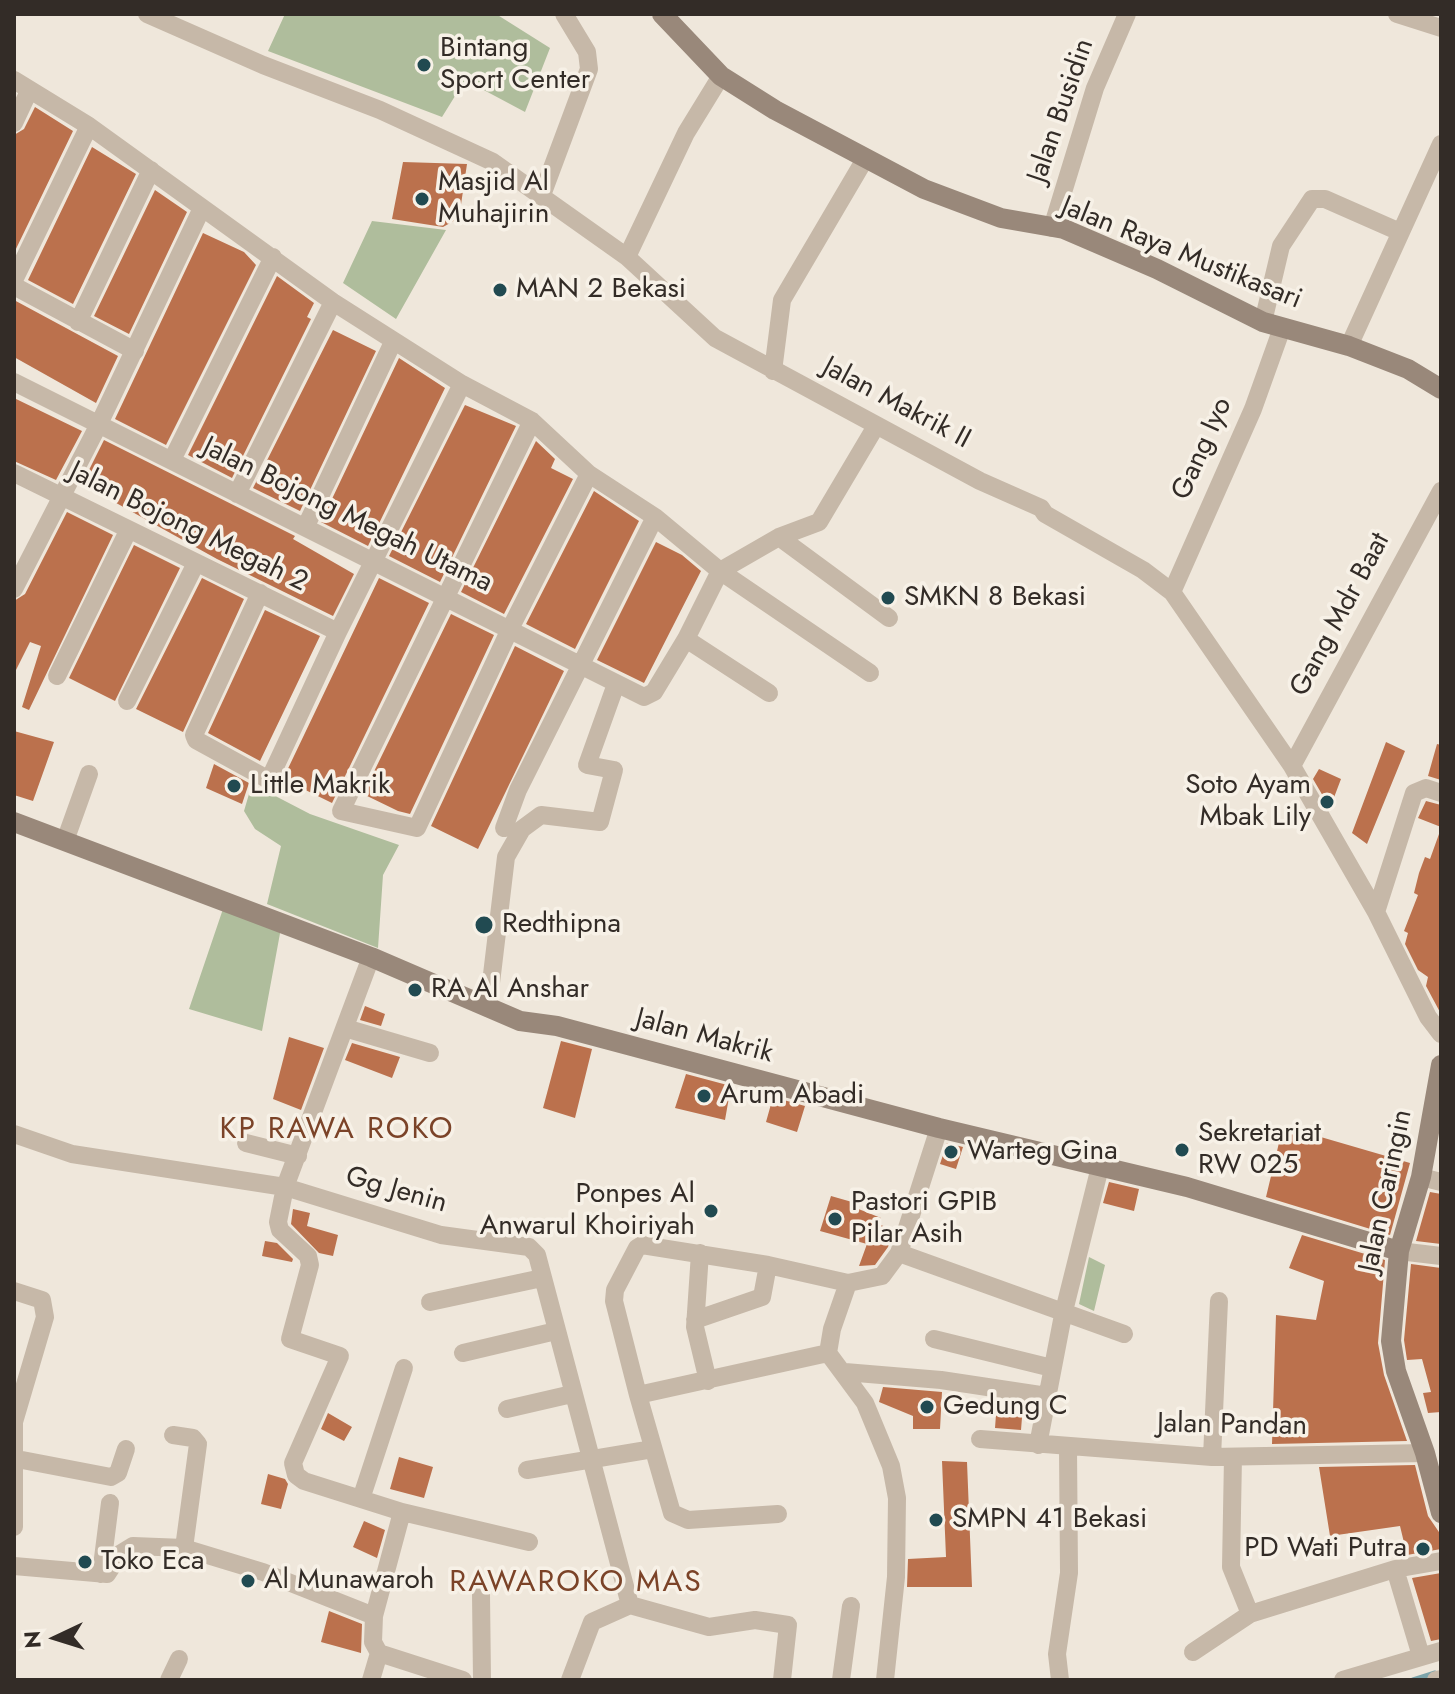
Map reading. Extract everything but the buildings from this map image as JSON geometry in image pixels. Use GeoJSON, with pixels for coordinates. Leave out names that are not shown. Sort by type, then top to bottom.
{"type":"FeatureCollection","features":[{"type":"Feature","properties":{"kind":"street","name":"Jalan Makrik II"},"geometry":{"type":"LineString","coordinates":[[147,14],[263,65],[380,110],[493,162],[627,257],[715,338],[980,481],[1041,508],[1045,514],[1143,570],[1172,592],[1292,766],[1376,912],[1428,1017],[1441,1034]]}},
{"type":"Feature","properties":{"kind":"street"},"geometry":{"type":"LineString","coordinates":[[542,195],[589,69],[587,52],[564,14]]}},
{"type":"Feature","properties":{"kind":"street","name":"Jalan Raya Mustikasari"},"geometry":{"type":"LineString","coordinates":[[662,14],[721,76],[865,159],[924,189],[989,214],[1064,229],[1157,269],[1272,325],[1349,346],[1408,369],[1441,389]]}},
{"type":"Feature","properties":{"kind":"street","name":"Jalan Busidin"},"geometry":{"type":"LineString","coordinates":[[1052,228],[1095,88],[1127,14]]}},
{"type":"Feature","properties":{"kind":"street"},"geometry":{"type":"LineString","coordinates":[[1397,14],[1441,28]]}},
{"type":"Feature","properties":{"kind":"street"},"geometry":{"type":"LineString","coordinates":[[627,257],[686,133],[721,76]]}},
{"type":"Feature","properties":{"kind":"street"},"geometry":{"type":"LineString","coordinates":[[14,123],[21,81],[393,342],[462,384],[532,421],[589,474],[655,517],[720,571],[870,673]]}},
{"type":"Feature","properties":{"kind":"street"},"geometry":{"type":"LineString","coordinates":[[89,126],[14,283],[78,322],[135,351]]}},
{"type":"Feature","properties":{"kind":"street"},"geometry":{"type":"LineString","coordinates":[[1349,346],[1400,232],[1435,170],[1441,144]]}},
{"type":"Feature","properties":{"kind":"street"},"geometry":{"type":"LineString","coordinates":[[773,371],[782,300],[865,159]]}},
{"type":"Feature","properties":{"kind":"street"},"geometry":{"type":"LineString","coordinates":[[78,322],[151,170]]}},
{"type":"Feature","properties":{"kind":"street","name":"Gang Iyo"},"geometry":{"type":"LineString","coordinates":[[1172,592],[1253,409],[1272,325],[1284,238],[1312,199],[1325,199],[1400,232]]}},
{"type":"Feature","properties":{"kind":"street"},"geometry":{"type":"LineString","coordinates":[[14,588],[99,424],[202,208]]}},
{"type":"Feature","properties":{"kind":"street"},"geometry":{"type":"LineString","coordinates":[[172,460],[273,257]]}},
{"type":"Feature","properties":{"kind":"street"},"geometry":{"type":"LineString","coordinates":[[237,494],[333,302]]}},
{"type":"Feature","properties":{"kind":"street"},"geometry":{"type":"LineString","coordinates":[[306,526],[393,342]]}},
{"type":"Feature","properties":{"kind":"street","name":"Jalan Bojong Megah Utama"},"geometry":{"type":"LineString","coordinates":[[14,382],[644,697],[654,692],[686,639]]}},
{"type":"Feature","properties":{"kind":"street"},"geometry":{"type":"LineString","coordinates":[[260,593],[195,731],[196,740],[269,780],[338,632],[462,384]]}},
{"type":"Feature","properties":{"kind":"street"},"geometry":{"type":"LineString","coordinates":[[532,421],[341,811],[417,828],[510,629],[589,474]]}},
{"type":"Feature","properties":{"kind":"street"},"geometry":{"type":"LineString","coordinates":[[769,693],[686,639],[720,571],[779,537],[819,522],[876,426]]}},
{"type":"Feature","properties":{"kind":"street","name":"Jalan Bojong Megah 2"},"geometry":{"type":"LineString","coordinates":[[14,473],[195,565],[338,632]]}},
{"type":"Feature","properties":{"kind":"street","name":"Gang Mdr Baat"},"geometry":{"type":"LineString","coordinates":[[1292,766],[1441,491]]}},
{"type":"Feature","properties":{"kind":"street"},"geometry":{"type":"LineString","coordinates":[[504,828],[518,790],[655,517]]}},
{"type":"Feature","properties":{"kind":"street"},"geometry":{"type":"LineString","coordinates":[[57,676],[128,531]]}},
{"type":"Feature","properties":{"kind":"street"},"geometry":{"type":"LineString","coordinates":[[779,537],[889,618]]}},
{"type":"Feature","properties":{"kind":"street"},"geometry":{"type":"LineString","coordinates":[[127,701],[195,565]]}},
{"type":"Feature","properties":{"kind":"street"},"geometry":{"type":"LineString","coordinates":[[488,1008],[506,857],[522,829],[541,815],[600,822],[614,770],[587,765],[616,684]]}},
{"type":"Feature","properties":{"kind":"street"},"geometry":{"type":"LineString","coordinates":[[65,841],[89,774]]}},
{"type":"Feature","properties":{"kind":"street"},"geometry":{"type":"LineString","coordinates":[[1376,912],[1414,793],[1426,788],[1441,793]]}},
{"type":"Feature","properties":{"kind":"street","name":"Jalan Makrik"},"geometry":{"type":"LineString","coordinates":[[15,825],[371,957],[520,1021],[557,1026],[939,1128],[1252,1205],[1399,1251]]}},
{"type":"Feature","properties":{"kind":"street"},"geometry":{"type":"LineString","coordinates":[[371,957],[285,1187],[280,1230],[308,1256],[310,1265],[290,1339],[340,1356],[293,1463],[296,1475],[402,1512],[529,1542]]}},
{"type":"Feature","properties":{"kind":"street"},"geometry":{"type":"LineString","coordinates":[[345,1028],[430,1053]]}},
{"type":"Feature","properties":{"kind":"street","name":"Jalan Caringin"},"geometry":{"type":"LineString","coordinates":[[1441,1065],[1431,1179],[1399,1251],[1391,1341],[1396,1371],[1425,1453],[1441,1513]]}},
{"type":"Feature","properties":{"kind":"street"},"geometry":{"type":"LineString","coordinates":[[778,1514],[688,1520],[675,1517],[638,1395],[614,1301],[615,1290],[637,1248],[642,1245],[768,1265],[848,1283],[882,1276],[899,1253],[939,1128]]}},
{"type":"Feature","properties":{"kind":"street","name":"Gg Jenin"},"geometry":{"type":"LineString","coordinates":[[14,1134],[72,1154],[285,1187],[441,1235],[529,1247],[537,1255],[542,1278]]}},
{"type":"Feature","properties":{"kind":"street"},"geometry":{"type":"LineString","coordinates":[[246,1143],[298,1156]]}},
{"type":"Feature","properties":{"kind":"street"},"geometry":{"type":"LineString","coordinates":[[1038,1445],[1063,1315],[1100,1167]]}},
{"type":"Feature","properties":{"kind":"street"},"geometry":{"type":"LineString","coordinates":[[1399,1251],[1441,1256]]}},
{"type":"Feature","properties":{"kind":"street"},"geometry":{"type":"LineString","coordinates":[[700,1253],[695,1320],[708,1381]]}},
{"type":"Feature","properties":{"kind":"street"},"geometry":{"type":"LineString","coordinates":[[899,1253],[1063,1315],[1124,1334]]}},
{"type":"Feature","properties":{"kind":"street"},"geometry":{"type":"LineString","coordinates":[[695,1320],[762,1297],[768,1265]]}},
{"type":"Feature","properties":{"kind":"street"},"geometry":{"type":"LineString","coordinates":[[430,1302],[542,1278],[630,1605]]}},
{"type":"Feature","properties":{"kind":"street"},"geometry":{"type":"LineString","coordinates":[[828,1353],[832,1329],[848,1283]]}},
{"type":"Feature","properties":{"kind":"street"},"geometry":{"type":"LineString","coordinates":[[14,1291],[42,1300],[45,1317],[14,1422],[17,1459],[14,1527]]}},
{"type":"Feature","properties":{"kind":"street"},"geometry":{"type":"LineString","coordinates":[[1212,1457],[1219,1301]]}},
{"type":"Feature","properties":{"kind":"street"},"geometry":{"type":"LineString","coordinates":[[463,1353],[556,1331]]}},
{"type":"Feature","properties":{"kind":"street"},"geometry":{"type":"LineString","coordinates":[[934,1339],[1052,1368]]}},
{"type":"Feature","properties":{"kind":"street"},"geometry":{"type":"LineString","coordinates":[[828,1353],[856,1386],[881,1439],[897,1498],[896,1577],[885,1680]]}},
{"type":"Feature","properties":{"kind":"street"},"geometry":{"type":"LineString","coordinates":[[638,1395],[828,1353]]}},
{"type":"Feature","properties":{"kind":"street"},"geometry":{"type":"LineString","coordinates":[[361,1499],[404,1368]]}},
{"type":"Feature","properties":{"kind":"street"},"geometry":{"type":"LineString","coordinates":[[845,1372],[941,1380],[1047,1396]]}},
{"type":"Feature","properties":{"kind":"street"},"geometry":{"type":"LineString","coordinates":[[507,1409],[572,1394]]}},
{"type":"Feature","properties":{"kind":"street"},"geometry":{"type":"LineString","coordinates":[[173,1435],[193,1438],[198,1444],[184,1548]]}},
{"type":"Feature","properties":{"kind":"street","name":"Jalan Pandan"},"geometry":{"type":"LineString","coordinates":[[980,1439],[1212,1457],[1425,1453]]}},
{"type":"Feature","properties":{"kind":"street"},"geometry":{"type":"LineString","coordinates":[[1060,1680],[1057,1654],[1069,1573],[1068,1448]]}},
{"type":"Feature","properties":{"kind":"street"},"geometry":{"type":"LineString","coordinates":[[17,1459],[111,1477],[118,1473],[126,1449]]}},
{"type":"Feature","properties":{"kind":"street"},"geometry":{"type":"LineString","coordinates":[[527,1470],[653,1449]]}},
{"type":"Feature","properties":{"kind":"street"},"geometry":{"type":"LineString","coordinates":[[1233,1457],[1231,1567],[1250,1614]]}},
{"type":"Feature","properties":{"kind":"street"},"geometry":{"type":"LineString","coordinates":[[101,1574],[110,1503]]}},
{"type":"Feature","properties":{"kind":"street"},"geometry":{"type":"LineString","coordinates":[[402,1512],[374,1616],[373,1642],[379,1653],[463,1680]]}},
{"type":"Feature","properties":{"kind":"street"},"geometry":{"type":"LineString","coordinates":[[14,1566],[101,1574],[111,1571],[120,1554],[133,1546],[184,1548],[263,1572],[374,1616]]}},
{"type":"Feature","properties":{"kind":"street"},"geometry":{"type":"LineString","coordinates":[[1193,1652],[1250,1614],[1395,1569],[1441,1561]]}},
{"type":"Feature","properties":{"kind":"street"},"geometry":{"type":"LineString","coordinates":[[1395,1569],[1421,1656]]}},
{"type":"Feature","properties":{"kind":"street"},"geometry":{"type":"LineString","coordinates":[[481,1594],[482,1680]]}},
{"type":"Feature","properties":{"kind":"street"},"geometry":{"type":"LineString","coordinates":[[570,1680],[592,1622],[630,1605],[709,1627],[755,1620],[788,1625],[782,1680]]}},
{"type":"Feature","properties":{"kind":"street"},"geometry":{"type":"LineString","coordinates":[[841,1680],[851,1606]]}},
{"type":"Feature","properties":{"kind":"street"},"geometry":{"type":"LineString","coordinates":[[1343,1680],[1441,1651]]}},
{"type":"Feature","properties":{"kind":"street"},"geometry":{"type":"LineString","coordinates":[[371,1680],[379,1653]]}},
{"type":"Feature","properties":{"kind":"street"},"geometry":{"type":"LineString","coordinates":[[169,1680],[179,1659]]}},
{"type":"Feature","properties":{"kind":"green space","name":"Bintang Sport Center"},"geometry":{"type":"Polygon","coordinates":[[[285,14],[496,14],[550,48],[525,112],[465,80],[442,117],[268,51],[285,14]]]}},
{"type":"Feature","properties":{"kind":"green space"},"geometry":{"type":"Polygon","coordinates":[[[372,221],[446,230],[396,319],[343,283],[372,221]]]}},
{"type":"Feature","properties":{"kind":"green space"},"geometry":{"type":"Polygon","coordinates":[[[258,787],[310,814],[399,845],[383,875],[378,948],[267,904],[281,846],[255,829],[244,811],[249,794],[258,787]]]}},
{"type":"Feature","properties":{"kind":"green space"},"geometry":{"type":"Polygon","coordinates":[[[224,906],[281,928],[262,1031],[189,1009],[224,906]]]}},
{"type":"Feature","properties":{"kind":"green space"},"geometry":{"type":"Polygon","coordinates":[[[1089,1257],[1105,1265],[1094,1311],[1079,1304],[1089,1257]]]}},
{"type":"Feature","properties":{"kind":"waterway"},"geometry":{"type":"LineString","coordinates":[[1413,1680],[1435,1673]]}},
{"type":"Feature","properties":{"kind":"place","name":"Bintang Sport Center"},"geometry":{"type":"Point","coordinates":[424,65]}},
{"type":"Feature","properties":{"kind":"place","name":"Masjid Al Muhajirin"},"geometry":{"type":"Point","coordinates":[422,199]}},
{"type":"Feature","properties":{"kind":"place","name":"MAN 2 Bekasi"},"geometry":{"type":"Point","coordinates":[500,290]}},
{"type":"Feature","properties":{"kind":"place","name":"SMKN 8 Bekasi"},"geometry":{"type":"Point","coordinates":[888,598]}},
{"type":"Feature","properties":{"kind":"place","name":"Little Makrik"},"geometry":{"type":"Point","coordinates":[234,786]}},
{"type":"Feature","properties":{"kind":"place","name":"Soto Ayam Mbak Lily"},"geometry":{"type":"Point","coordinates":[1327,802]}},
{"type":"Feature","properties":{"kind":"place","name":"Redthipna"},"geometry":{"type":"Point","coordinates":[484,925]}},
{"type":"Feature","properties":{"kind":"place","name":"RA Al Anshar"},"geometry":{"type":"Point","coordinates":[415,990]}},
{"type":"Feature","properties":{"kind":"place","name":"Arum Abadi"},"geometry":{"type":"Point","coordinates":[704,1096]}},
{"type":"Feature","properties":{"kind":"place","name":"Sekretariat RW 025"},"geometry":{"type":"Point","coordinates":[1182,1150]}},
{"type":"Feature","properties":{"kind":"place","name":"Warteg Gina"},"geometry":{"type":"Point","coordinates":[951,1152]}},
{"type":"Feature","properties":{"kind":"place","name":"Ponpes Al Anwarul Khoiriyah"},"geometry":{"type":"Point","coordinates":[711,1211]}},
{"type":"Feature","properties":{"kind":"place","name":"Pastori GPIB Pilar Asih"},"geometry":{"type":"Point","coordinates":[835,1219]}},
{"type":"Feature","properties":{"kind":"place","name":"Gedung C"},"geometry":{"type":"Point","coordinates":[927,1407]}},
{"type":"Feature","properties":{"kind":"place","name":"SMPN 41 Bekasi"},"geometry":{"type":"Point","coordinates":[936,1520]}},
{"type":"Feature","properties":{"kind":"place","name":"PD Wati Putra"},"geometry":{"type":"Point","coordinates":[1423,1549]}},
{"type":"Feature","properties":{"kind":"place","name":"Toko Eca"},"geometry":{"type":"Point","coordinates":[85,1562]}},
{"type":"Feature","properties":{"kind":"place","name":"Al Munawaroh"},"geometry":{"type":"Point","coordinates":[248,1581]}},
{"type":"Feature","properties":{"kind":"district","name":"KP RAWA ROKO"},"geometry":{"type":"Point","coordinates":[337,1131]}},
{"type":"Feature","properties":{"kind":"district","name":"RAWAROKO MAS"},"geometry":{"type":"Point","coordinates":[576,1584]}}]}
